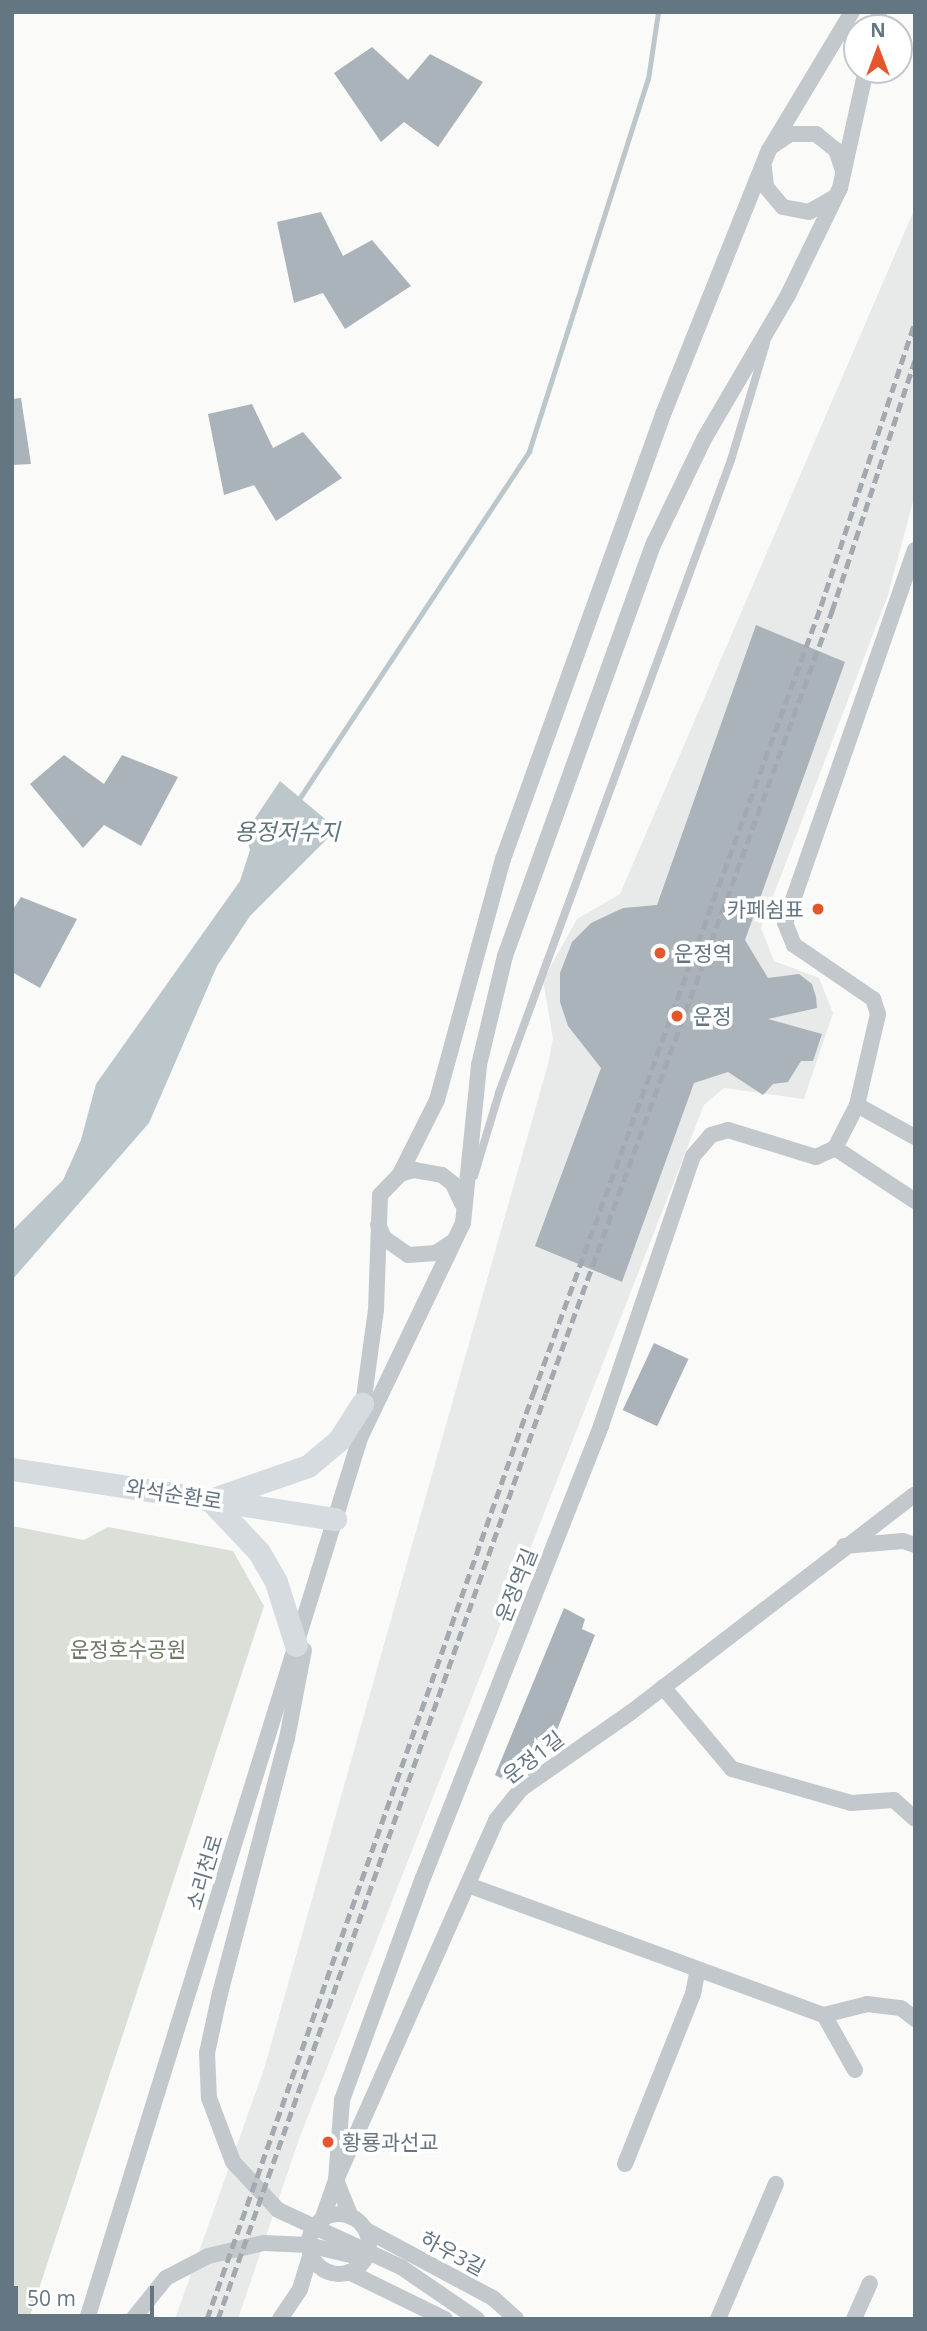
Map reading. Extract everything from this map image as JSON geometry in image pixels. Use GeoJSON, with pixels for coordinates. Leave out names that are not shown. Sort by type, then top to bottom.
{"type":"FeatureCollection","features":[{"type":"Feature","properties":{"kind":"street"},"geometry":{"type":"LineString","coordinates":[[360,1438],[362,1404],[376,1310],[380,1195],[400,1174],[448,1067],[499,872],[664,412],[767,156],[852,12]]}},
{"type":"Feature","properties":{"kind":"street"},"geometry":{"type":"LineString","coordinates":[[360,1438],[457,1236],[464,1209],[479,1065],[505,956],[654,543],[705,439],[773,321],[842,182],[863,84]]}},
{"type":"Feature","properties":{"kind":"street"},"geometry":{"type":"LineString","coordinates":[[790,134],[816,134],[836,150],[842,182],[821,208],[796,211],[773,198],[766,187],[767,156],[790,134]]}},
{"type":"Feature","properties":{"kind":"street"},"geometry":{"type":"LineString","coordinates":[[915,551],[785,923],[794,945],[873,999],[878,1014],[857,1105],[835,1148],[915,1201]]}},
{"type":"Feature","properties":{"kind":"street"},"geometry":{"type":"LineString","coordinates":[[857,1105],[915,1138]]}},
{"type":"Feature","properties":{"kind":"street","name":"운정역길"},"geometry":{"type":"LineString","coordinates":[[335,2180],[342,2100],[423,1878],[601,1426],[693,1156],[711,1135],[727,1129],[816,1157],[835,1148]]}},
{"type":"Feature","properties":{"kind":"street"},"geometry":{"type":"LineString","coordinates":[[400,1174],[422,1170],[442,1175],[453,1184],[464,1209]]}},
{"type":"Feature","properties":{"kind":"street"},"geometry":{"type":"LineString","coordinates":[[378,1225],[384,1238],[408,1255],[436,1254],[457,1236]]}},
{"type":"Feature","properties":{"kind":"street"},"geometry":{"type":"LineString","coordinates":[[296,1645],[276,1582],[259,1552],[210,1500],[308,1466],[338,1440],[362,1404]]}},
{"type":"Feature","properties":{"kind":"street","name":"소리천로"},"geometry":{"type":"LineString","coordinates":[[87,2319],[360,1438]]}},
{"type":"Feature","properties":{"kind":"street","name":"와석순환로"},"geometry":{"type":"LineString","coordinates":[[12,1469],[335,1519]]}},
{"type":"Feature","properties":{"kind":"street","name":"운정1길"},"geometry":{"type":"LineString","coordinates":[[322,2220],[335,2180],[496,1820],[521,1789],[663,1687],[915,1494]]}},
{"type":"Feature","properties":{"kind":"street"},"geometry":{"type":"LineString","coordinates":[[844,1546],[903,1541],[915,1545]]}},
{"type":"Feature","properties":{"kind":"street"},"geometry":{"type":"LineString","coordinates":[[319,1572],[288,1738],[220,1993],[207,2053],[209,2098],[233,2162],[278,2210],[401,2267],[477,2319]]}},
{"type":"Feature","properties":{"kind":"street"},"geometry":{"type":"LineString","coordinates":[[663,1687],[733,1769],[851,1803],[894,1800],[915,1819]]}},
{"type":"Feature","properties":{"kind":"street"},"geometry":{"type":"LineString","coordinates":[[468,1885],[824,2015],[867,2004],[901,2008],[915,2019]]}},
{"type":"Feature","properties":{"kind":"street"},"geometry":{"type":"LineString","coordinates":[[625,2164],[693,1994],[698,1969]]}},
{"type":"Feature","properties":{"kind":"street"},"geometry":{"type":"LineString","coordinates":[[824,2015],[855,2070]]}},
{"type":"Feature","properties":{"kind":"street"},"geometry":{"type":"LineString","coordinates":[[335,2180],[351,2217]]}},
{"type":"Feature","properties":{"kind":"street"},"geometry":{"type":"LineString","coordinates":[[718,2319],[776,2184]]}},
{"type":"Feature","properties":{"kind":"street"},"geometry":{"type":"LineString","coordinates":[[280,2319],[300,2289],[311,2253],[311,2235],[322,2220],[341,2214],[351,2217],[366,2230],[369,2250],[349,2272]]}},
{"type":"Feature","properties":{"kind":"street","name":"하우3길"},"geometry":{"type":"LineString","coordinates":[[366,2230],[494,2298],[516,2319]]}},
{"type":"Feature","properties":{"kind":"street"},"geometry":{"type":"LineString","coordinates":[[134,2319],[166,2278],[208,2256],[264,2243],[308,2245],[401,2267]]}},
{"type":"Feature","properties":{"kind":"street"},"geometry":{"type":"LineString","coordinates":[[311,2253],[330,2273]]}},
{"type":"Feature","properties":{"kind":"street"},"geometry":{"type":"LineString","coordinates":[[300,2289],[330,2273],[349,2272],[444,2319]]}},
{"type":"Feature","properties":{"kind":"street"},"geometry":{"type":"LineString","coordinates":[[854,2319],[870,2283]]}},
{"type":"Feature","properties":{"kind":"lane"},"geometry":{"type":"LineString","coordinates":[[464,1209],[504,1081],[731,460],[773,321]]}},
{"type":"Feature","properties":{"kind":"shaded area"},"geometry":{"type":"Polygon","coordinates":[[[915,208],[915,494],[888,595],[761,928],[774,961],[819,978],[833,1013],[804,1099],[724,1088],[704,1105],[299,2139],[238,2319],[175,2319],[264,2069],[548,1064],[553,1039],[543,980],[577,919],[620,894],[915,208]]]}},
{"type":"Feature","properties":{"kind":"green space","name":"운정호수공원"},"geometry":{"type":"Polygon","coordinates":[[[12,1526],[84,1540],[108,1527],[233,1551],[264,1606],[29,2319],[12,2319],[12,1526]]]}},
{"type":"Feature","properties":{"kind":"water","name":"용정저수지"},"geometry":{"type":"Polygon","coordinates":[[[280,781],[337,829],[250,916],[217,966],[149,1123],[12,1280],[12,1231],[63,1180],[81,1140],[96,1084],[240,881],[250,850],[245,833],[280,781]]]}},
{"type":"Feature","properties":{"kind":"building"},"geometry":{"type":"Polygon","coordinates":[[[372,47],[408,80],[430,54],[483,82],[438,147],[404,122],[381,142],[334,73],[372,47]]]}},
{"type":"Feature","properties":{"kind":"building"},"geometry":{"type":"Polygon","coordinates":[[[321,212],[343,256],[372,240],[411,286],[345,329],[323,293],[294,303],[277,222],[321,212]]]}},
{"type":"Feature","properties":{"kind":"building"},"geometry":{"type":"Polygon","coordinates":[[[21,398],[31,464],[12,465],[12,399],[21,398]]]}},
{"type":"Feature","properties":{"kind":"building"},"geometry":{"type":"Polygon","coordinates":[[[252,404],[273,448],[303,432],[342,478],[276,521],[254,485],[224,495],[208,414],[252,404]]]}},
{"type":"Feature","properties":{"kind":"building","name":"운정역"},"geometry":{"type":"Polygon","coordinates":[[[756,625],[845,662],[745,940],[768,978],[799,974],[812,984],[816,997],[817,1008],[768,1019],[822,1034],[813,1061],[801,1061],[788,1082],[773,1084],[763,1095],[728,1072],[694,1083],[622,1282],[535,1246],[601,1068],[568,1026],[560,1002],[560,973],[572,942],[591,923],[623,908],[657,905],[756,625]]]}},
{"type":"Feature","properties":{"kind":"building"},"geometry":{"type":"Polygon","coordinates":[[[64,755],[104,784],[122,755],[178,777],[141,846],[104,825],[83,848],[30,784],[64,755]]]}},
{"type":"Feature","properties":{"kind":"building"},"geometry":{"type":"Polygon","coordinates":[[[21,897],[77,919],[40,988],[12,972],[12,911],[21,897]]]}},
{"type":"Feature","properties":{"kind":"building"},"geometry":{"type":"Polygon","coordinates":[[[654,1343],[688,1359],[657,1426],[623,1410],[654,1343]]]}},
{"type":"Feature","properties":{"kind":"building"},"geometry":{"type":"Polygon","coordinates":[[[564,1608],[585,1619],[582,1629],[595,1635],[549,1750],[540,1746],[534,1762],[529,1758],[512,1784],[495,1775],[564,1608]]]}},
{"type":"Feature","properties":{"kind":"waterway"},"geometry":{"type":"LineString","coordinates":[[297,802],[529,451],[648,79],[658,12]]}},
{"type":"Feature","properties":{"kind":"railway"},"geometry":{"type":"LineString","coordinates":[[207,2319],[533,1394],[821,606],[915,321]]}},
{"type":"Feature","properties":{"kind":"railway"},"geometry":{"type":"LineString","coordinates":[[218,2319],[546,1393],[832,611],[915,360]]}},
{"type":"Feature","properties":{"kind":"place","name":"카페쉼표"},"geometry":{"type":"Point","coordinates":[818,909]}},
{"type":"Feature","properties":{"kind":"place","name":"운정역"},"geometry":{"type":"Point","coordinates":[660,953]}},
{"type":"Feature","properties":{"kind":"place","name":"운정"},"geometry":{"type":"Point","coordinates":[677,1016]}},
{"type":"Feature","properties":{"kind":"place","name":"황룡과선교"},"geometry":{"type":"Point","coordinates":[328,2142]}}]}
